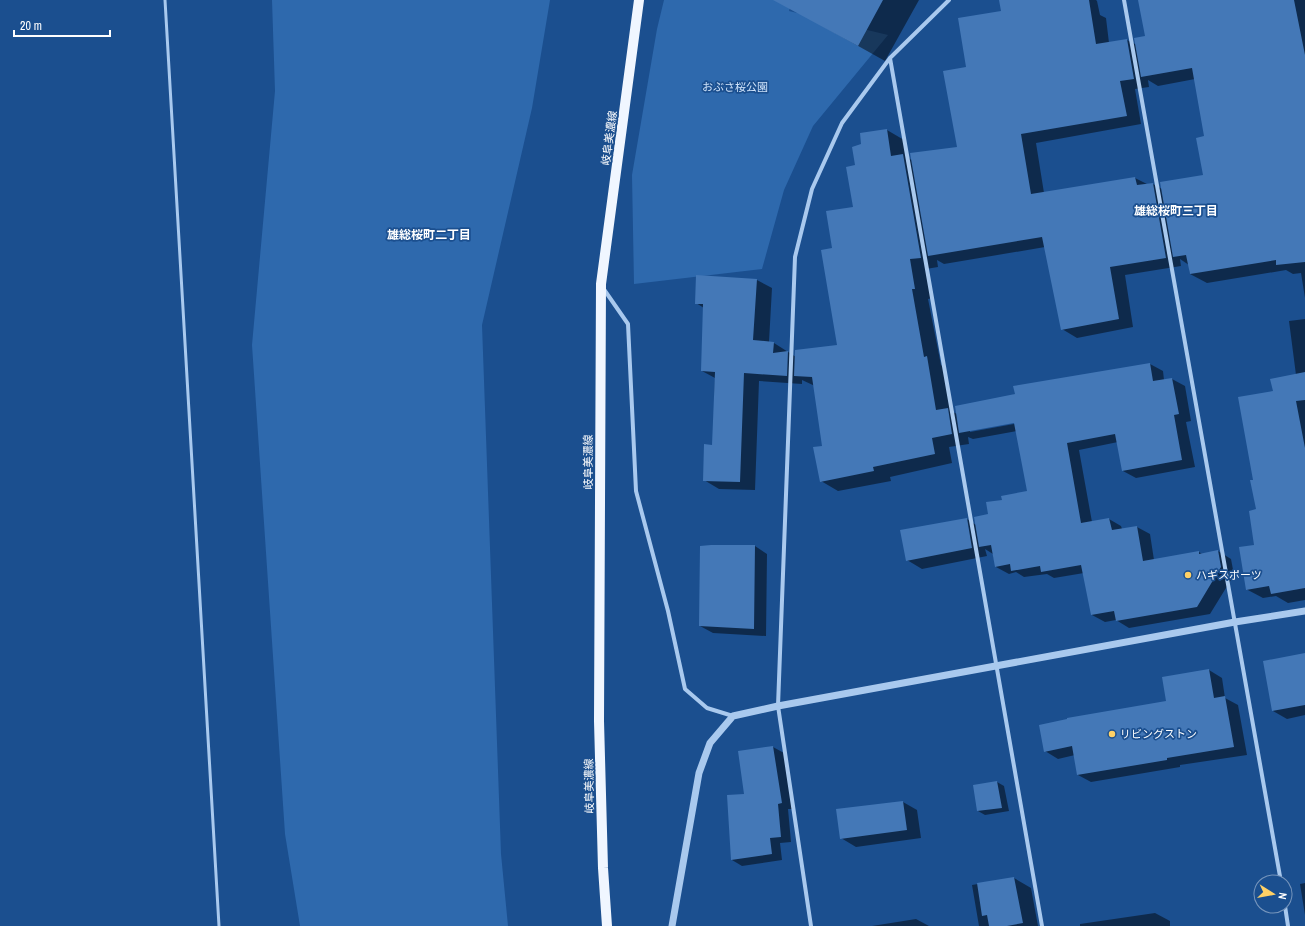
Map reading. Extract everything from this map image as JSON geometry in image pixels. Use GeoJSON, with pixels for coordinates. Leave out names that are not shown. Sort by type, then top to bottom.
{"type":"FeatureCollection","features":[{"type":"Feature","properties":{"kind":"main road","name":"岐阜美濃線"},"geometry":{"type":"LineString","coordinates":[[607,926],[603,868],[599,721],[601,284],[639,0]]}},
{"type":"Feature","properties":{"kind":"street"},"geometry":{"type":"LineString","coordinates":[[811,926],[778,706],[795,257],[812,189],[842,123],[890,58],[949,0]]}},
{"type":"Feature","properties":{"kind":"street"},"geometry":{"type":"LineString","coordinates":[[1124,0],[1279,874]]}},
{"type":"Feature","properties":{"kind":"street"},"geometry":{"type":"LineString","coordinates":[[890,58],[1042,926]]}},
{"type":"Feature","properties":{"kind":"street"},"geometry":{"type":"LineString","coordinates":[[601,284],[628,324],[636,491],[668,611],[685,689],[707,708],[733,716],[778,706],[997,667],[1235,622],[1305,611]]}},
{"type":"Feature","properties":{"kind":"street"},"geometry":{"type":"LineString","coordinates":[[672,926],[699,773],[710,743],[733,716]]}},
{"type":"Feature","properties":{"kind":"street"},"geometry":{"type":"LineString","coordinates":[[1286,914],[1288,926]]}},
{"type":"Feature","properties":{"kind":"lane"},"geometry":{"type":"LineString","coordinates":[[165,0],[218,926]]}},
{"type":"Feature","properties":{"kind":"green space"},"geometry":{"type":"Polygon","coordinates":[[[272,0],[550,0],[532,108],[482,325],[501,854],[508,926],[300,926],[285,834],[252,345],[275,91],[272,0]]]}},
{"type":"Feature","properties":{"kind":"green space","name":"おぶさ桜公園"},"geometry":{"type":"Polygon","coordinates":[[[664,0],[792,0],[789,11],[888,35],[813,126],[784,190],[762,269],[634,284],[632,175],[657,29],[664,0]]]}},
{"type":"Feature","properties":{"kind":"building"},"geometry":{"type":"Polygon","coordinates":[[[773,0],[883,0],[858,46],[773,0]]]}},
{"type":"Feature","properties":{"kind":"building"},"geometry":{"type":"Polygon","coordinates":[[[999,0],[1089,0],[1096,44],[1127,39],[1134,79],[1120,81],[1127,116],[1021,134],[1031,194],[1135,177],[1137,185],[1153,183],[1166,258],[1110,267],[1119,319],[1061,330],[1042,237],[928,256],[910,153],[957,147],[943,71],[966,67],[958,18],[1001,11],[999,0]]]}},
{"type":"Feature","properties":{"kind":"building"},"geometry":{"type":"Polygon","coordinates":[[[1138,0],[1294,0],[1305,55],[1305,262],[1276,265],[1276,260],[1190,274],[1186,255],[1173,257],[1160,182],[1203,175],[1196,138],[1204,136],[1192,68],[1141,77],[1134,38],[1145,36],[1138,0]]]}},
{"type":"Feature","properties":{"kind":"building"},"geometry":{"type":"Polygon","coordinates":[[[887,129],[891,156],[903,154],[921,258],[910,259],[915,289],[912,289],[924,357],[927,356],[936,410],[948,408],[952,434],[932,438],[935,454],[873,467],[874,471],[820,482],[813,447],[822,446],[812,377],[794,376],[795,350],[837,345],[821,250],[832,248],[826,211],[853,207],[846,167],[855,165],[852,147],[861,144],[860,133],[887,129]]]}},
{"type":"Feature","properties":{"kind":"building"},"geometry":{"type":"Polygon","coordinates":[[[696,275],[757,279],[753,340],[774,342],[773,353],[788,351],[787,376],[744,373],[740,482],[703,481],[704,444],[712,445],[715,372],[701,371],[703,304],[695,304],[696,275]]]}},
{"type":"Feature","properties":{"kind":"building"},"geometry":{"type":"Polygon","coordinates":[[[1150,363],[1153,381],[1172,378],[1179,414],[1174,415],[1182,460],[1122,471],[1115,434],[1067,443],[1081,523],[1109,518],[1112,530],[1137,526],[1143,561],[1199,551],[1199,554],[1218,550],[1221,567],[1197,607],[1116,621],[1114,611],[1091,615],[1081,565],[1041,572],[1040,566],[1011,571],[1010,564],[995,567],[991,545],[979,547],[974,517],[988,514],[986,502],[1002,500],[1001,496],[1027,491],[1014,423],[959,433],[955,406],[1015,394],[1013,386],[1150,363]]]}},
{"type":"Feature","properties":{"kind":"building"},"geometry":{"type":"Polygon","coordinates":[[[1305,372],[1305,400],[1296,401],[1305,448],[1305,588],[1271,594],[1269,586],[1246,590],[1239,547],[1254,545],[1249,511],[1256,509],[1250,480],[1253,480],[1238,397],[1273,391],[1270,379],[1305,372]]]}},
{"type":"Feature","properties":{"kind":"building"},"geometry":{"type":"Polygon","coordinates":[[[967,518],[972,548],[906,561],[900,530],[967,518]]]}},
{"type":"Feature","properties":{"kind":"building"},"geometry":{"type":"Polygon","coordinates":[[[755,545],[754,629],[699,626],[700,546],[755,545]]]}},
{"type":"Feature","properties":{"kind":"building"},"geometry":{"type":"Polygon","coordinates":[[[1305,653],[1305,705],[1272,711],[1263,661],[1305,653]]]}},
{"type":"Feature","properties":{"kind":"building"},"geometry":{"type":"Polygon","coordinates":[[[1209,669],[1214,698],[1225,696],[1234,747],[1077,775],[1072,746],[1044,752],[1039,725],[1067,718],[1166,701],[1162,677],[1209,669]]]}},
{"type":"Feature","properties":{"kind":"building"},"geometry":{"type":"Polygon","coordinates":[[[773,746],[782,803],[778,804],[781,837],[770,838],[772,854],[731,860],[727,795],[744,794],[738,751],[773,746]]]}},
{"type":"Feature","properties":{"kind":"building"},"geometry":{"type":"Polygon","coordinates":[[[997,781],[1002,808],[977,811],[973,785],[997,781]]]}},
{"type":"Feature","properties":{"kind":"building"},"geometry":{"type":"Polygon","coordinates":[[[903,801],[907,830],[840,839],[836,809],[903,801]]]}},
{"type":"Feature","properties":{"kind":"building"},"geometry":{"type":"Polygon","coordinates":[[[1014,877],[1023,923],[1007,926],[989,926],[987,915],[982,916],[977,883],[1014,877]]]}},
{"type":"Feature","properties":{"kind":"place","name":"ハギスポーツ"},"geometry":{"type":"Point","coordinates":[1188,575]}},
{"type":"Feature","properties":{"kind":"place","name":"リビングストン"},"geometry":{"type":"Point","coordinates":[1112,734]}},
{"type":"Feature","properties":{"kind":"district","name":"雄総桜町三丁目"},"geometry":{"type":"Point","coordinates":[1176,211]}},
{"type":"Feature","properties":{"kind":"district","name":"雄総桜町二丁目"},"geometry":{"type":"Point","coordinates":[429,235]}}]}
